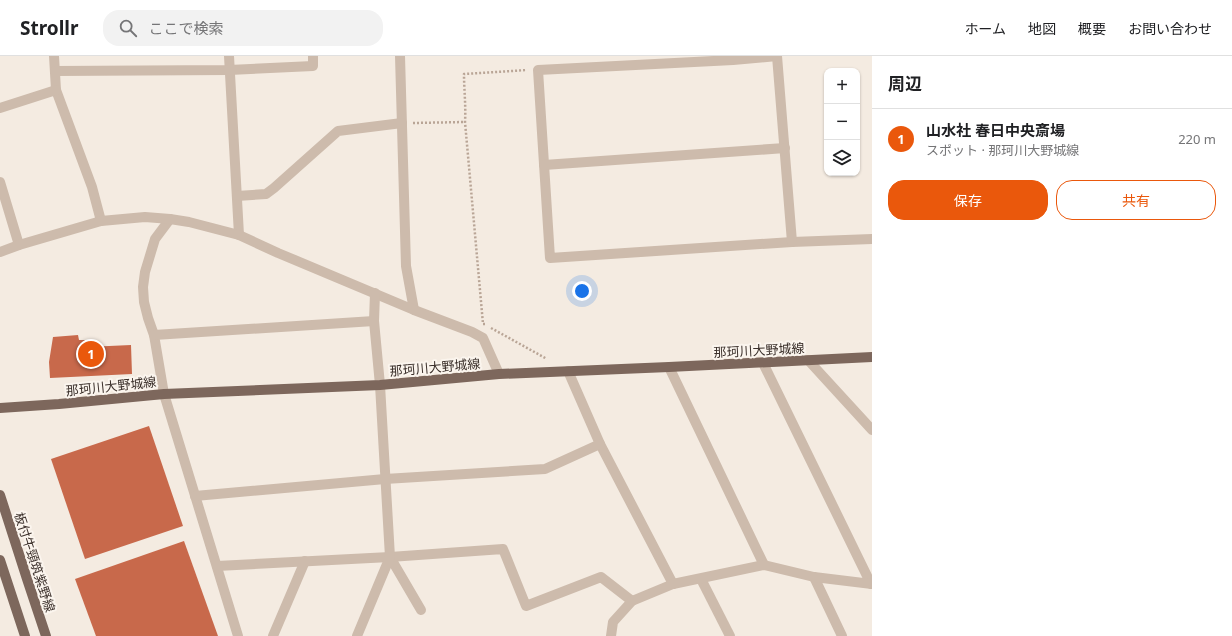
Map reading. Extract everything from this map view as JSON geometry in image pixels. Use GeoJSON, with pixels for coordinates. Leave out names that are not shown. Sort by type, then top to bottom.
{"type":"FeatureCollection","features":[{"type":"Feature","properties":{"kind":"main road","name":"那珂川大野城線"},"geometry":{"type":"LineString","coordinates":[[0,408],[164,394],[380,385],[499,374],[872,357]]}},
{"type":"Feature","properties":{"kind":"main road","name":"板付牛頸筑紫野線"},"geometry":{"type":"LineString","coordinates":[[0,495],[26,579],[46,636]]}},
{"type":"Feature","properties":{"kind":"main road"},"geometry":{"type":"LineString","coordinates":[[0,560],[25,636]]}},
{"type":"Feature","properties":{"kind":"street"},"geometry":{"type":"LineString","coordinates":[[54,56],[56,90],[92,187],[101,221]]}},
{"type":"Feature","properties":{"kind":"street"},"geometry":{"type":"LineString","coordinates":[[229,56],[239,235]]}},
{"type":"Feature","properties":{"kind":"street"},"geometry":{"type":"LineString","coordinates":[[55,72],[229,70],[313,66],[314,56]]}},
{"type":"Feature","properties":{"kind":"street"},"geometry":{"type":"LineString","coordinates":[[400,56],[406,266],[414,310]]}},
{"type":"Feature","properties":{"kind":"street"},"geometry":{"type":"LineString","coordinates":[[792,242],[778,56],[733,60],[538,70],[550,258],[792,242],[872,239]]}},
{"type":"Feature","properties":{"kind":"street"},"geometry":{"type":"LineString","coordinates":[[0,108],[56,90]]}},
{"type":"Feature","properties":{"kind":"street"},"geometry":{"type":"LineString","coordinates":[[237,196],[266,194],[338,131],[402,122]]}},
{"type":"Feature","properties":{"kind":"street"},"geometry":{"type":"LineString","coordinates":[[544,165],[785,148]]}},
{"type":"Feature","properties":{"kind":"street"},"geometry":{"type":"LineString","coordinates":[[0,182],[19,245]]}},
{"type":"Feature","properties":{"kind":"street"},"geometry":{"type":"LineString","coordinates":[[0,252],[101,221],[145,217],[189,222],[239,235],[414,310],[472,332],[483,338],[499,374]]}},
{"type":"Feature","properties":{"kind":"street"},"geometry":{"type":"LineString","coordinates":[[170,219],[154,239],[146,272],[143,287],[148,318],[154,335],[164,394],[238,636]]}},
{"type":"Feature","properties":{"kind":"street"},"geometry":{"type":"LineString","coordinates":[[356,636],[390,558],[380,385],[374,321],[375,293]]}},
{"type":"Feature","properties":{"kind":"street"},"geometry":{"type":"LineString","coordinates":[[154,335],[374,321]]}},
{"type":"Feature","properties":{"kind":"street"},"geometry":{"type":"LineString","coordinates":[[808,360],[872,430]]}},
{"type":"Feature","properties":{"kind":"street"},"geometry":{"type":"LineString","coordinates":[[763,363],[871,584]]}},
{"type":"Feature","properties":{"kind":"street"},"geometry":{"type":"LineString","coordinates":[[669,367],[764,565]]}},
{"type":"Feature","properties":{"kind":"street"},"geometry":{"type":"LineString","coordinates":[[568,371],[600,444],[673,584]]}},
{"type":"Feature","properties":{"kind":"street"},"geometry":{"type":"LineString","coordinates":[[195,496],[385,479],[545,469],[600,444]]}},
{"type":"Feature","properties":{"kind":"street"},"geometry":{"type":"LineString","coordinates":[[217,566],[390,558],[503,549],[526,606],[601,577],[632,601]]}},
{"type":"Feature","properties":{"kind":"street"},"geometry":{"type":"LineString","coordinates":[[390,558],[421,610]]}},
{"type":"Feature","properties":{"kind":"street"},"geometry":{"type":"LineString","coordinates":[[273,636],[304,561]]}},
{"type":"Feature","properties":{"kind":"street"},"geometry":{"type":"LineString","coordinates":[[611,636],[613,622],[632,601],[673,584],[764,565],[814,577],[871,584]]}},
{"type":"Feature","properties":{"kind":"street"},"geometry":{"type":"LineString","coordinates":[[814,577],[842,636]]}},
{"type":"Feature","properties":{"kind":"street"},"geometry":{"type":"LineString","coordinates":[[701,579],[730,636]]}},
{"type":"Feature","properties":{"kind":"path"},"geometry":{"type":"LineString","coordinates":[[538,70],[464,74],[464,97],[483,324],[549,360]]}},
{"type":"Feature","properties":{"kind":"path"},"geometry":{"type":"LineString","coordinates":[[402,122],[465,122]]}},
{"type":"Feature","properties":{"kind":"building"},"geometry":{"type":"Polygon","coordinates":[[[78,335],[79,340],[85,340],[87,347],[131,345],[132,374],[50,378],[49,362],[53,337],[78,335]]]}},
{"type":"Feature","properties":{"kind":"building"},"geometry":{"type":"Polygon","coordinates":[[[149,426],[183,526],[85,559],[51,459],[149,426]]]}},
{"type":"Feature","properties":{"kind":"building"},"geometry":{"type":"Polygon","coordinates":[[[184,541],[218,636],[96,636],[75,579],[184,541]]]}},
{"type":"Feature","properties":{"kind":"place","name":"山水社 春日中央斎場"},"geometry":{"type":"Point","coordinates":[91,354]}}]}
